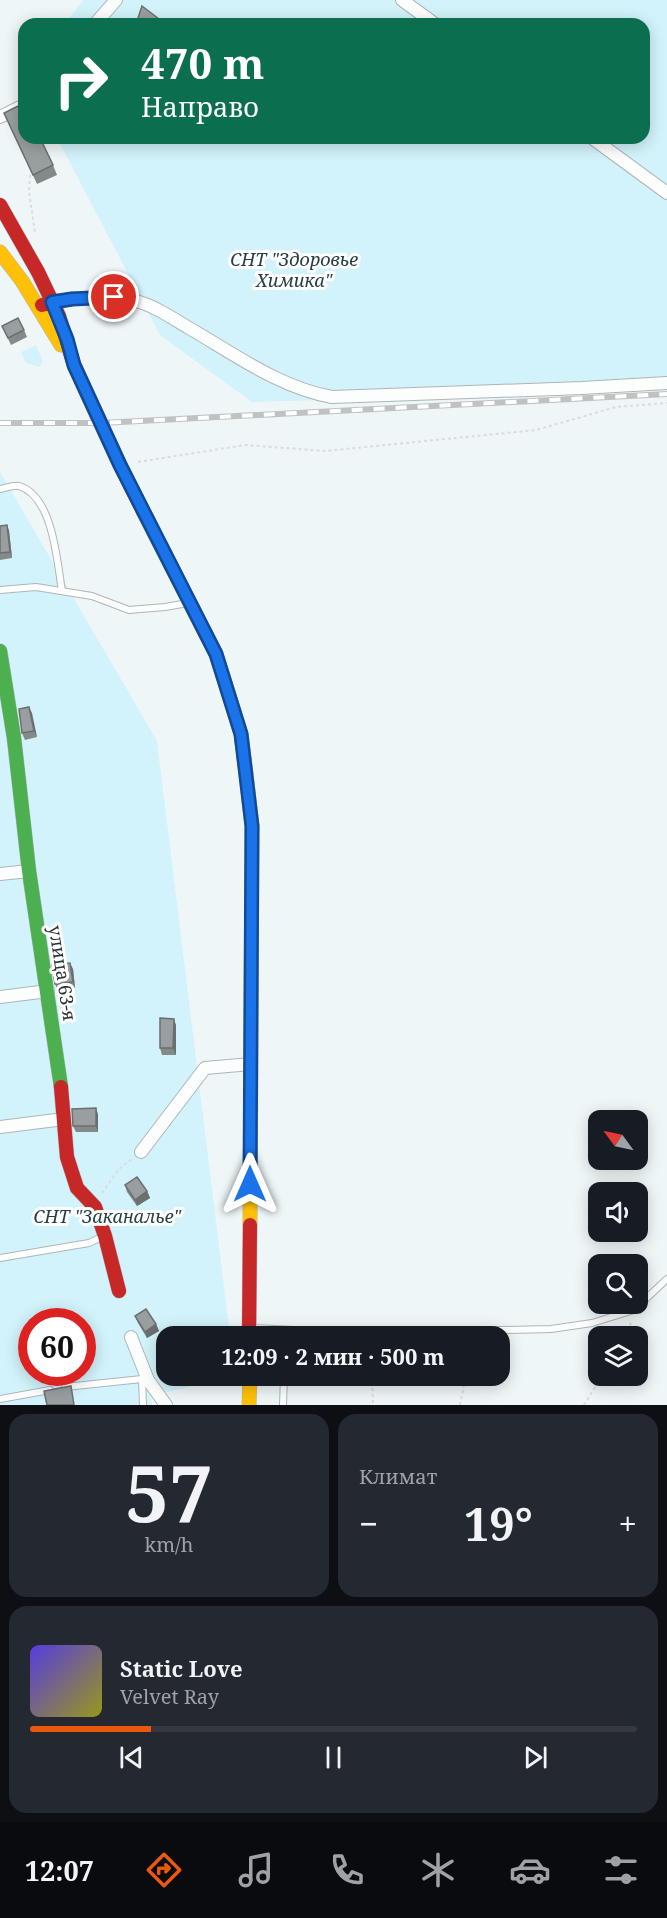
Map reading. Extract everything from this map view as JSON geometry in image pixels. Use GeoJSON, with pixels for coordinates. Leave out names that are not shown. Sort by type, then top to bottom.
{"type":"FeatureCollection","features":[{"type":"Feature","properties":{"kind":"main road"},"geometry":{"type":"LineString","coordinates":[[0,205],[38,272],[52,302],[67,339],[74,365]]}},
{"type":"Feature","properties":{"kind":"main road"},"geometry":{"type":"LineString","coordinates":[[0,252],[22,281],[74,365],[120,465],[216,654],[241,734],[252,826],[249,1326]]}},
{"type":"Feature","properties":{"kind":"main road"},"geometry":{"type":"LineString","coordinates":[[36,306],[72,299]]}},
{"type":"Feature","properties":{"kind":"main road","name":"улица 63-я"},"geometry":{"type":"LineString","coordinates":[[0,651],[7,739],[48,991],[62,1091],[67,1157],[77,1188],[93,1205],[105,1236],[119,1291]]}},
{"type":"Feature","properties":{"kind":"main road"},"geometry":{"type":"LineString","coordinates":[[249,1405],[250,1386]]}},
{"type":"Feature","properties":{"kind":"street"},"geometry":{"type":"LineString","coordinates":[[100,18],[116,0]]}},
{"type":"Feature","properties":{"kind":"street"},"geometry":{"type":"LineString","coordinates":[[402,0],[427,18]]}},
{"type":"Feature","properties":{"kind":"street"},"geometry":{"type":"LineString","coordinates":[[0,117],[18,108]]}},
{"type":"Feature","properties":{"kind":"street"},"geometry":{"type":"LineString","coordinates":[[600,144],[667,192]]}},
{"type":"Feature","properties":{"kind":"street"},"geometry":{"type":"LineString","coordinates":[[72,299],[114,297],[137,301],[160,310],[253,366],[291,385],[314,394],[332,397],[582,388],[667,382]]}},
{"type":"Feature","properties":{"kind":"street"},"geometry":{"type":"LineString","coordinates":[[0,874],[29,871]]}},
{"type":"Feature","properties":{"kind":"street"},"geometry":{"type":"LineString","coordinates":[[0,997],[48,991]]}},
{"type":"Feature","properties":{"kind":"street"},"geometry":{"type":"LineString","coordinates":[[141,1152],[205,1068],[250,1064]]}},
{"type":"Feature","properties":{"kind":"street"},"geometry":{"type":"LineString","coordinates":[[0,1127],[64,1119]]}},
{"type":"Feature","properties":{"kind":"street"},"geometry":{"type":"LineString","coordinates":[[130,1337],[145,1379],[166,1405]]}},
{"type":"Feature","properties":{"kind":"lane"},"geometry":{"type":"LineString","coordinates":[[0,489],[17,486],[34,494],[52,528],[62,591]]}},
{"type":"Feature","properties":{"kind":"lane"},"geometry":{"type":"LineString","coordinates":[[0,590],[36,587],[62,591],[92,596],[129,610],[190,603]]}},
{"type":"Feature","properties":{"kind":"lane"},"geometry":{"type":"LineString","coordinates":[[0,1258],[89,1243],[105,1236]]}},
{"type":"Feature","properties":{"kind":"lane"},"geometry":{"type":"LineString","coordinates":[[648,1297],[667,1279]]}},
{"type":"Feature","properties":{"kind":"lane"},"geometry":{"type":"LineString","coordinates":[[510,1330],[551,1329],[592,1323],[621,1314]]}},
{"type":"Feature","properties":{"kind":"lane"},"geometry":{"type":"LineString","coordinates":[[0,1399],[64,1387],[145,1379],[143,1405]]}},
{"type":"Feature","properties":{"kind":"lane"},"geometry":{"type":"LineString","coordinates":[[283,1405],[284,1386]]}},
{"type":"Feature","properties":{"kind":"path"},"geometry":{"type":"LineString","coordinates":[[30,175],[29,192],[35,238]]}},
{"type":"Feature","properties":{"kind":"path"},"geometry":{"type":"LineString","coordinates":[[120,465],[245,445],[325,451],[536,430],[616,407],[667,403]]}},
{"type":"Feature","properties":{"kind":"path"},"geometry":{"type":"LineString","coordinates":[[93,1205],[119,1169],[141,1152]]}},
{"type":"Feature","properties":{"kind":"path"},"geometry":{"type":"LineString","coordinates":[[372,1386],[373,1405]]}},
{"type":"Feature","properties":{"kind":"path"},"geometry":{"type":"LineString","coordinates":[[460,1405],[464,1386]]}},
{"type":"Feature","properties":{"kind":"path"},"geometry":{"type":"LineString","coordinates":[[584,1405],[596,1386]]}},
{"type":"Feature","properties":{"kind":"green space","name":"СНТ \"Здоровье Химика\""},"geometry":{"type":"Polygon","coordinates":[[[83,0],[667,0],[667,390],[252,402],[160,335],[60,144],[650,144],[650,18],[70,18],[83,0]]]}},
{"type":"Feature","properties":{"kind":"green space"},"geometry":{"type":"Polygon","coordinates":[[[36,345],[43,362],[40,367],[26,363],[21,352],[36,345]]]}},
{"type":"Feature","properties":{"kind":"green space","name":"СНТ \"Заканалье\""},"geometry":{"type":"Polygon","coordinates":[[[0,472],[157,741],[229,1326],[156,1326],[156,1386],[192,1386],[151,1396],[152,1405],[0,1405],[0,472]]]}},
{"type":"Feature","properties":{"kind":"building"},"geometry":{"type":"Polygon","coordinates":[[[142,6],[158,18],[138,18],[142,6]]]}},
{"type":"Feature","properties":{"kind":"building"},"geometry":{"type":"Polygon","coordinates":[[[18,106],[18,143],[4,113],[18,106]]]}},
{"type":"Feature","properties":{"kind":"building"},"geometry":{"type":"Polygon","coordinates":[[[18,144],[43,144],[53,165],[33,175],[18,144]]]}},
{"type":"Feature","properties":{"kind":"building"},"geometry":{"type":"Polygon","coordinates":[[[18,318],[24,330],[8,338],[2,326],[18,318]]]}},
{"type":"Feature","properties":{"kind":"building"},"geometry":{"type":"Polygon","coordinates":[[[7,525],[10,552],[0,553],[0,526],[7,525]]]}},
{"type":"Feature","properties":{"kind":"building"},"geometry":{"type":"Polygon","coordinates":[[[29,707],[34,731],[22,733],[19,709],[29,707]]]}},
{"type":"Feature","properties":{"kind":"building"},"geometry":{"type":"Polygon","coordinates":[[[70,963],[73,982],[55,984],[52,965],[70,963]]]}},
{"type":"Feature","properties":{"kind":"building"},"geometry":{"type":"Polygon","coordinates":[[[160,1018],[174,1019],[173,1048],[160,1048],[160,1018]]]}},
{"type":"Feature","properties":{"kind":"building"},"geometry":{"type":"Polygon","coordinates":[[[96,1108],[96,1126],[73,1126],[72,1109],[96,1108]]]}},
{"type":"Feature","properties":{"kind":"building"},"geometry":{"type":"Polygon","coordinates":[[[137,1177],[147,1191],[135,1200],[125,1185],[137,1177]]]}},
{"type":"Feature","properties":{"kind":"building"},"geometry":{"type":"Polygon","coordinates":[[[146,1309],[156,1324],[145,1332],[135,1316],[146,1309]]]}},
{"type":"Feature","properties":{"kind":"building"},"geometry":{"type":"Polygon","coordinates":[[[71,1386],[74,1405],[47,1405],[44,1391],[71,1386]]]}},
{"type":"Feature","properties":{"kind":"railway"},"geometry":{"type":"LineString","coordinates":[[0,423],[101,423],[667,394]]}},
{"type":"Feature","properties":{"kind":"traffic: fast"},"geometry":{"type":"LineString","coordinates":[[143,511],[216,654],[241,734],[246,773]]}},
{"type":"Feature","properties":{"kind":"traffic: fast"},"geometry":{"type":"LineString","coordinates":[[0,651],[14,738],[29,871],[61,1087]]}},
{"type":"Feature","properties":{"kind":"traffic: slow"},"geometry":{"type":"LineString","coordinates":[[0,252],[22,281],[61,345]]}},
{"type":"Feature","properties":{"kind":"traffic: slow"},"geometry":{"type":"LineString","coordinates":[[246,773],[252,826],[250,1225]]}},
{"type":"Feature","properties":{"kind":"traffic: slow"},"geometry":{"type":"LineString","coordinates":[[249,1405],[250,1386]]}},
{"type":"Feature","properties":{"kind":"traffic: jam"},"geometry":{"type":"LineString","coordinates":[[0,205],[38,272],[59,316],[74,365],[143,511]]}},
{"type":"Feature","properties":{"kind":"traffic: jam"},"geometry":{"type":"LineString","coordinates":[[42,305],[72,299]]}},
{"type":"Feature","properties":{"kind":"traffic: jam"},"geometry":{"type":"LineString","coordinates":[[61,1087],[67,1157],[77,1188],[95,1207],[119,1291]]}},
{"type":"Feature","properties":{"kind":"traffic: jam"},"geometry":{"type":"LineString","coordinates":[[249,1326],[250,1225]]}},
{"type":"Feature","properties":{"kind":"route"},"geometry":{"type":"LineString","coordinates":[[114,297],[52,302],[59,316],[74,365],[120,465],[216,654],[241,734],[252,826],[250,1184]]}}]}
